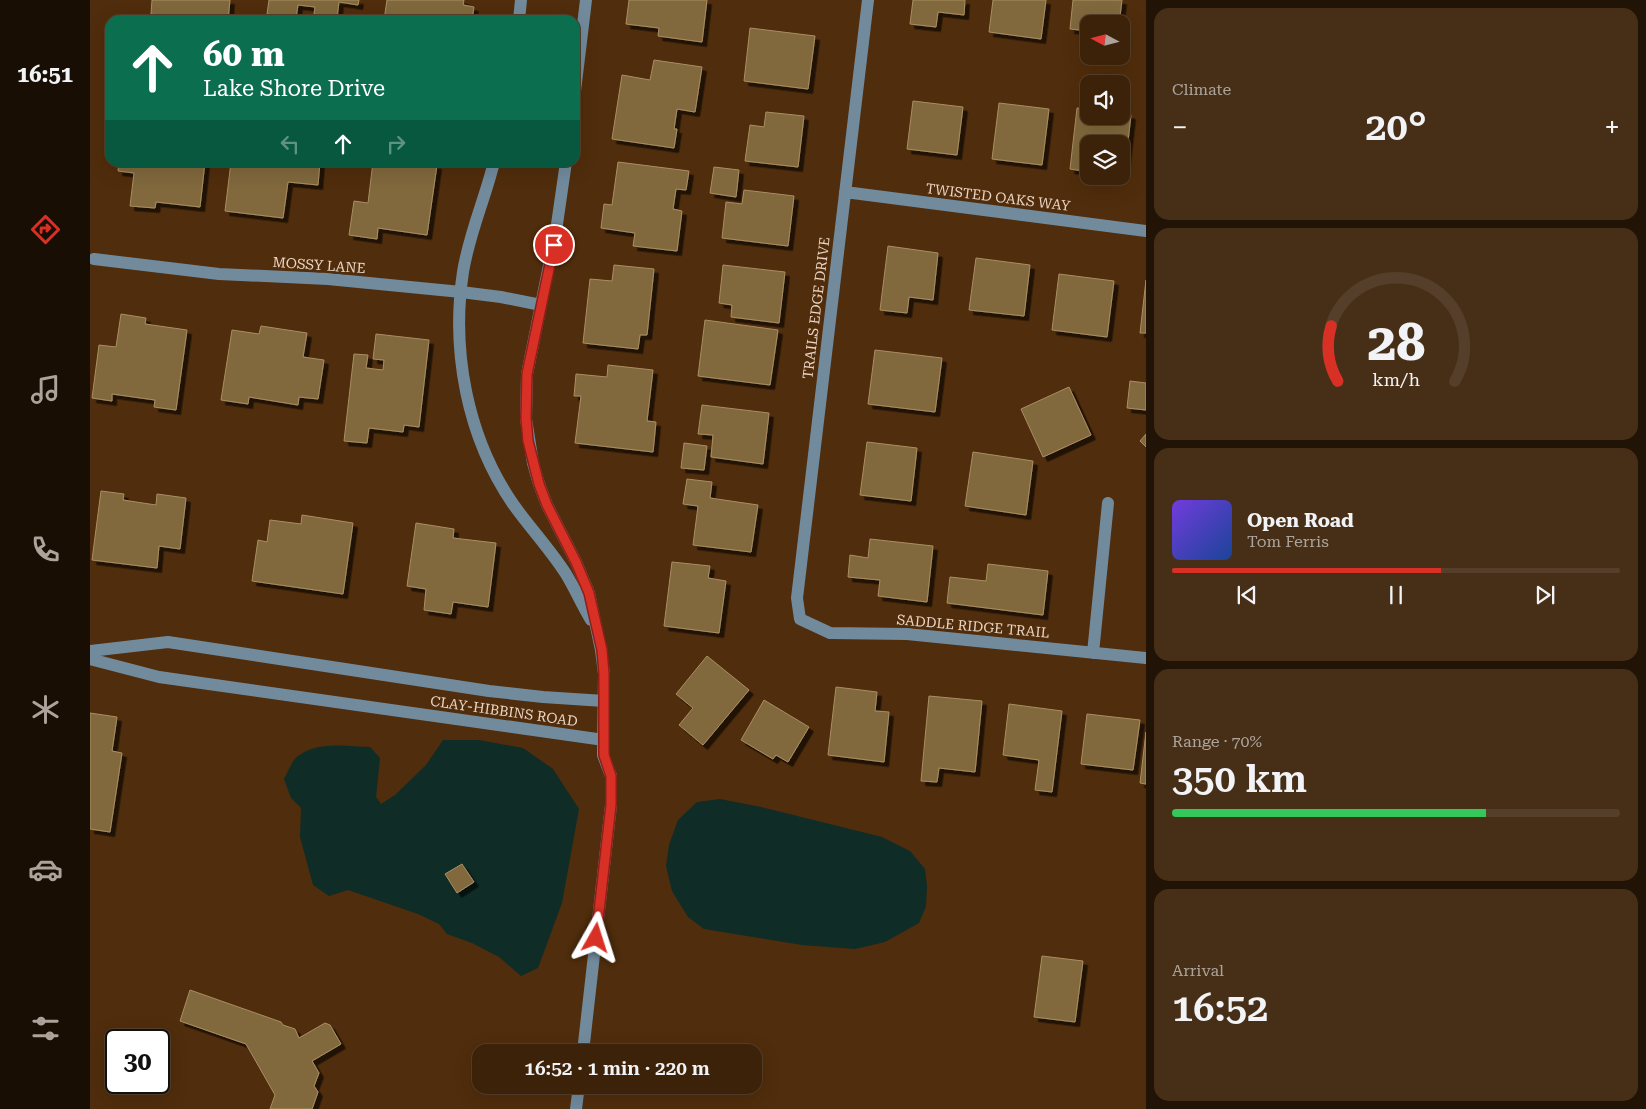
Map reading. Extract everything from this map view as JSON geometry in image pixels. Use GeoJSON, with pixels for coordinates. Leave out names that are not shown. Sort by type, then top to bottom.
{"type":"FeatureCollection","features":[{"type":"Feature","properties":{"kind":"street"},"geometry":{"type":"LineString","coordinates":[[520,15],[521,0]]}},
{"type":"Feature","properties":{"kind":"street"},"geometry":{"type":"LineString","coordinates":[[580,50],[586,0]]}},
{"type":"Feature","properties":{"kind":"street","name":"TRAILS EDGE DRIVE"},"geometry":{"type":"LineString","coordinates":[[800,619],[797,598],[868,0]]}},
{"type":"Feature","properties":{"kind":"street"},"geometry":{"type":"LineString","coordinates":[[493,167],[469,247],[461,292],[459,320],[463,375],[468,402],[486,454],[512,502],[566,573],[595,626]]}},
{"type":"Feature","properties":{"kind":"street"},"geometry":{"type":"LineString","coordinates":[[565,167],[556,231],[527,374],[526,396],[528,441],[541,491],[589,593],[602,650],[604,755],[611,776],[611,805],[584,1044]]}},
{"type":"Feature","properties":{"kind":"street","name":"TWISTED OAKS WAY"},"geometry":{"type":"LineString","coordinates":[[845,192],[1146,231]]}},
{"type":"Feature","properties":{"kind":"street","name":"MOSSY LANE"},"geometry":{"type":"LineString","coordinates":[[94,259],[219,274],[336,280],[461,292],[541,305]]}},
{"type":"Feature","properties":{"kind":"street"},"geometry":{"type":"LineString","coordinates":[[1093,653],[1108,503]]}},
{"type":"Feature","properties":{"kind":"street","name":"SADDLE RIDGE TRAIL"},"geometry":{"type":"LineString","coordinates":[[800,619],[830,633],[906,634],[1146,658]]}},
{"type":"Feature","properties":{"kind":"street","name":"CLAY-HIBBINS ROAD"},"geometry":{"type":"LineString","coordinates":[[90,651],[168,642],[488,691],[543,698],[604,701]]}},
{"type":"Feature","properties":{"kind":"street","name":"CLAY-HIBBINS ROAD"},"geometry":{"type":"LineString","coordinates":[[90,658],[159,677],[604,740]]}},
{"type":"Feature","properties":{"kind":"street"},"geometry":{"type":"LineString","coordinates":[[576,1109],[578,1094]]}},
{"type":"Feature","properties":{"kind":"water"},"geometry":{"type":"Polygon","coordinates":[[[443,740],[479,740],[523,748],[553,769],[579,809],[562,903],[538,968],[521,976],[499,957],[472,943],[447,934],[439,924],[418,914],[348,890],[329,896],[313,885],[300,837],[301,808],[291,798],[284,779],[296,758],[306,751],[323,746],[370,747],[380,758],[376,797],[381,804],[395,795],[426,765],[443,740]]]}},
{"type":"Feature","properties":{"kind":"water"},"geometry":{"type":"Polygon","coordinates":[[[720,799],[761,807],[882,837],[910,851],[925,869],[927,886],[926,906],[919,923],[885,942],[855,949],[802,945],[704,929],[688,917],[672,891],[666,866],[669,845],[678,820],[697,802],[720,799]]]}},
{"type":"Feature","properties":{"kind":"building"},"geometry":{"type":"Polygon","coordinates":[[[152,0],[230,0],[228,15],[151,14],[152,0]]]}},
{"type":"Feature","properties":{"kind":"building"},"geometry":{"type":"Polygon","coordinates":[[[269,0],[359,0],[358,5],[339,2],[337,15],[314,14],[315,7],[298,5],[296,15],[267,14],[269,0]]]}},
{"type":"Feature","properties":{"kind":"building"},"geometry":{"type":"Polygon","coordinates":[[[387,0],[464,0],[463,5],[474,7],[473,15],[385,15],[387,0]]]}},
{"type":"Feature","properties":{"kind":"building"},"geometry":{"type":"Polygon","coordinates":[[[629,0],[707,0],[702,42],[658,36],[659,28],[626,24],[629,0]]]}},
{"type":"Feature","properties":{"kind":"building"},"geometry":{"type":"Polygon","coordinates":[[[913,0],[965,0],[964,15],[938,12],[936,27],[910,24],[913,0]]]}},
{"type":"Feature","properties":{"kind":"building"},"geometry":{"type":"Polygon","coordinates":[[[993,0],[1046,0],[1041,39],[989,32],[993,0]]]}},
{"type":"Feature","properties":{"kind":"building"},"geometry":{"type":"Polygon","coordinates":[[[1073,0],[1122,0],[1120,15],[1080,15],[1080,30],[1070,29],[1073,0]]]}},
{"type":"Feature","properties":{"kind":"building"},"geometry":{"type":"Polygon","coordinates":[[[750,28],[815,36],[808,89],[744,81],[750,28]]]}},
{"type":"Feature","properties":{"kind":"building"},"geometry":{"type":"Polygon","coordinates":[[[654,60],[702,67],[695,112],[677,109],[674,129],[677,129],[674,148],[612,139],[622,75],[650,80],[654,60]]]}},
{"type":"Feature","properties":{"kind":"building"},"geometry":{"type":"Polygon","coordinates":[[[913,101],[963,107],[957,155],[907,149],[913,101]]]}},
{"type":"Feature","properties":{"kind":"building"},"geometry":{"type":"Polygon","coordinates":[[[999,103],[1049,109],[1042,165],[992,159],[999,103]]]}},
{"type":"Feature","properties":{"kind":"building"},"geometry":{"type":"Polygon","coordinates":[[[1077,108],[1080,108],[1080,125],[1130,125],[1129,135],[1080,135],[1080,171],[1070,169],[1077,108]]]}},
{"type":"Feature","properties":{"kind":"building"},"geometry":{"type":"Polygon","coordinates":[[[766,112],[804,116],[798,167],[745,161],[750,125],[764,127],[766,112]]]}},
{"type":"Feature","properties":{"kind":"building"},"geometry":{"type":"Polygon","coordinates":[[[618,162],[689,171],[686,190],[676,189],[673,209],[682,211],[677,251],[633,246],[635,233],[601,228],[604,204],[612,205],[618,162]]]}},
{"type":"Feature","properties":{"kind":"building"},"geometry":{"type":"Polygon","coordinates":[[[118,167],[204,167],[200,207],[156,202],[155,208],[130,206],[134,173],[118,171],[118,167]]]}},
{"type":"Feature","properties":{"kind":"building"},"geometry":{"type":"Polygon","coordinates":[[[230,167],[320,167],[318,185],[288,182],[283,218],[225,211],[230,167]]]}},
{"type":"Feature","properties":{"kind":"building"},"geometry":{"type":"Polygon","coordinates":[[[372,167],[437,167],[427,235],[378,228],[377,239],[349,235],[354,201],[368,203],[372,167]]]}},
{"type":"Feature","properties":{"kind":"building"},"geometry":{"type":"Polygon","coordinates":[[[714,167],[739,170],[736,197],[710,193],[714,167]]]}},
{"type":"Feature","properties":{"kind":"building"},"geometry":{"type":"Polygon","coordinates":[[[744,190],[794,196],[788,246],[722,238],[726,202],[742,204],[744,190]]]}},
{"type":"Feature","properties":{"kind":"building"},"geometry":{"type":"Polygon","coordinates":[[[888,246],[938,253],[933,300],[909,297],[907,313],[880,310],[888,246]]]}},
{"type":"Feature","properties":{"kind":"building"},"geometry":{"type":"Polygon","coordinates":[[[976,258],[1030,265],[1024,316],[969,310],[976,258]]]}},
{"type":"Feature","properties":{"kind":"building"},"geometry":{"type":"Polygon","coordinates":[[[614,265],[654,269],[647,335],[640,335],[638,349],[583,343],[590,279],[612,281],[614,265]]]}},
{"type":"Feature","properties":{"kind":"building"},"geometry":{"type":"Polygon","coordinates":[[[723,265],[785,272],[779,323],[731,317],[732,305],[719,303],[723,265]]]}},
{"type":"Feature","properties":{"kind":"building"},"geometry":{"type":"Polygon","coordinates":[[[1059,274],[1114,281],[1107,337],[1052,330],[1059,274]]]}},
{"type":"Feature","properties":{"kind":"building"},"geometry":{"type":"Polygon","coordinates":[[[1146,280],[1146,333],[1140,333],[1146,280]]]}},
{"type":"Feature","properties":{"kind":"building"},"geometry":{"type":"Polygon","coordinates":[[[121,314],[146,318],[145,324],[187,330],[176,410],[154,407],[155,400],[112,394],[112,401],[92,398],[99,345],[116,347],[121,314]]]}},
{"type":"Feature","properties":{"kind":"building"},"geometry":{"type":"Polygon","coordinates":[[[705,320],[778,330],[770,385],[698,376],[705,320]]]}},
{"type":"Feature","properties":{"kind":"building"},"geometry":{"type":"Polygon","coordinates":[[[261,326],[307,333],[303,357],[324,360],[318,399],[299,397],[298,405],[249,397],[248,404],[221,400],[232,330],[259,334],[261,326]]]}},
{"type":"Feature","properties":{"kind":"building"},"geometry":{"type":"Polygon","coordinates":[[[376,334],[429,340],[419,427],[404,425],[403,432],[369,428],[367,443],[344,441],[354,354],[368,355],[366,368],[383,370],[384,360],[373,359],[376,334]]]}},
{"type":"Feature","properties":{"kind":"building"},"geometry":{"type":"Polygon","coordinates":[[[875,350],[942,358],[935,412],[868,404],[875,350]]]}},
{"type":"Feature","properties":{"kind":"building"},"geometry":{"type":"Polygon","coordinates":[[[608,365],[653,370],[647,421],[656,422],[653,452],[575,443],[581,396],[574,396],[576,374],[607,377],[608,365]]]}},
{"type":"Feature","properties":{"kind":"building"},"geometry":{"type":"Polygon","coordinates":[[[1130,381],[1146,383],[1146,410],[1127,408],[1130,381]]]}},
{"type":"Feature","properties":{"kind":"building"},"geometry":{"type":"Polygon","coordinates":[[[1069,387],[1091,435],[1043,457],[1021,409],[1069,387]]]}},
{"type":"Feature","properties":{"kind":"building"},"geometry":{"type":"Polygon","coordinates":[[[702,405],[769,413],[763,464],[711,457],[713,435],[698,434],[702,405]]]}},
{"type":"Feature","properties":{"kind":"building"},"geometry":{"type":"Polygon","coordinates":[[[1146,434],[1146,447],[1140,441],[1146,434]]]}},
{"type":"Feature","properties":{"kind":"building"},"geometry":{"type":"Polygon","coordinates":[[[867,442],[917,448],[911,501],[860,495],[867,442]]]}},
{"type":"Feature","properties":{"kind":"building"},"geometry":{"type":"Polygon","coordinates":[[[684,443],[707,446],[704,470],[681,468],[684,443]]]}},
{"type":"Feature","properties":{"kind":"building"},"geometry":{"type":"Polygon","coordinates":[[[973,452],[1033,461],[1026,515],[965,506],[973,452]]]}},
{"type":"Feature","properties":{"kind":"building"},"geometry":{"type":"Polygon","coordinates":[[[687,479],[712,482],[710,498],[758,505],[751,552],[693,545],[698,506],[683,504],[687,479]]]}},
{"type":"Feature","properties":{"kind":"building"},"geometry":{"type":"Polygon","coordinates":[[[101,491],[124,494],[123,500],[156,505],[157,494],[186,498],[180,549],[159,546],[157,568],[92,560],[101,491]]]}},
{"type":"Feature","properties":{"kind":"building"},"geometry":{"type":"Polygon","coordinates":[[[302,515],[353,523],[343,594],[252,581],[258,540],[267,542],[270,520],[301,524],[302,515]]]}},
{"type":"Feature","properties":{"kind":"building"},"geometry":{"type":"Polygon","coordinates":[[[416,523],[454,529],[453,538],[496,543],[488,607],[453,602],[451,614],[424,610],[426,589],[407,586],[416,523]]]}},
{"type":"Feature","properties":{"kind":"building"},"geometry":{"type":"Polygon","coordinates":[[[870,539],[933,546],[927,602],[878,596],[880,580],[848,577],[850,555],[868,558],[870,539]]]}},
{"type":"Feature","properties":{"kind":"building"},"geometry":{"type":"Polygon","coordinates":[[[672,562],[710,566],[708,578],[726,581],[719,633],[664,626],[672,562]]]}},
{"type":"Feature","properties":{"kind":"building"},"geometry":{"type":"Polygon","coordinates":[[[988,564],[1048,571],[1043,615],[947,603],[950,577],[986,581],[988,564]]]}},
{"type":"Feature","properties":{"kind":"building"},"geometry":{"type":"Polygon","coordinates":[[[707,656],[749,690],[703,745],[679,725],[693,708],[676,694],[707,656]]]}},
{"type":"Feature","properties":{"kind":"building"},"geometry":{"type":"Polygon","coordinates":[[[836,687],[877,692],[875,711],[889,712],[884,762],[828,755],[836,687]]]}},
{"type":"Feature","properties":{"kind":"building"},"geometry":{"type":"Polygon","coordinates":[[[929,696],[982,701],[975,772],[939,768],[937,782],[921,781],[929,696]]]}},
{"type":"Feature","properties":{"kind":"building"},"geometry":{"type":"Polygon","coordinates":[[[764,700],[809,727],[788,762],[776,755],[773,759],[741,740],[764,700]]]}},
{"type":"Feature","properties":{"kind":"building"},"geometry":{"type":"Polygon","coordinates":[[[1009,704],[1062,711],[1052,792],[1035,790],[1039,760],[1003,755],[1009,704]]]}},
{"type":"Feature","properties":{"kind":"building"},"geometry":{"type":"Polygon","coordinates":[[[90,713],[117,717],[112,751],[122,753],[110,832],[90,829],[90,713]]]}},
{"type":"Feature","properties":{"kind":"building"},"geometry":{"type":"Polygon","coordinates":[[[1087,714],[1140,720],[1133,770],[1081,764],[1087,714]]]}},
{"type":"Feature","properties":{"kind":"building"},"geometry":{"type":"Polygon","coordinates":[[[1146,732],[1146,784],[1140,783],[1146,732]]]}},
{"type":"Feature","properties":{"kind":"building"},"geometry":{"type":"Polygon","coordinates":[[[462,864],[474,882],[457,893],[445,874],[462,864]]]}},
{"type":"Feature","properties":{"kind":"building"},"geometry":{"type":"Polygon","coordinates":[[[1042,956],[1083,961],[1075,1022],[1034,1017],[1042,956]]]}},
{"type":"Feature","properties":{"kind":"building"},"geometry":{"type":"Polygon","coordinates":[[[190,990],[281,1022],[283,1025],[295,1029],[299,1038],[325,1023],[330,1025],[341,1044],[312,1061],[319,1073],[314,1086],[318,1092],[312,1109],[270,1109],[275,1095],[246,1044],[180,1021],[190,990]]]}},
{"type":"Feature","properties":{"kind":"route"},"geometry":{"type":"LineString","coordinates":[[554,245],[527,374],[526,418],[528,441],[539,484],[589,593],[602,650],[604,674],[604,755],[611,776],[611,805],[596,938]]}}]}
